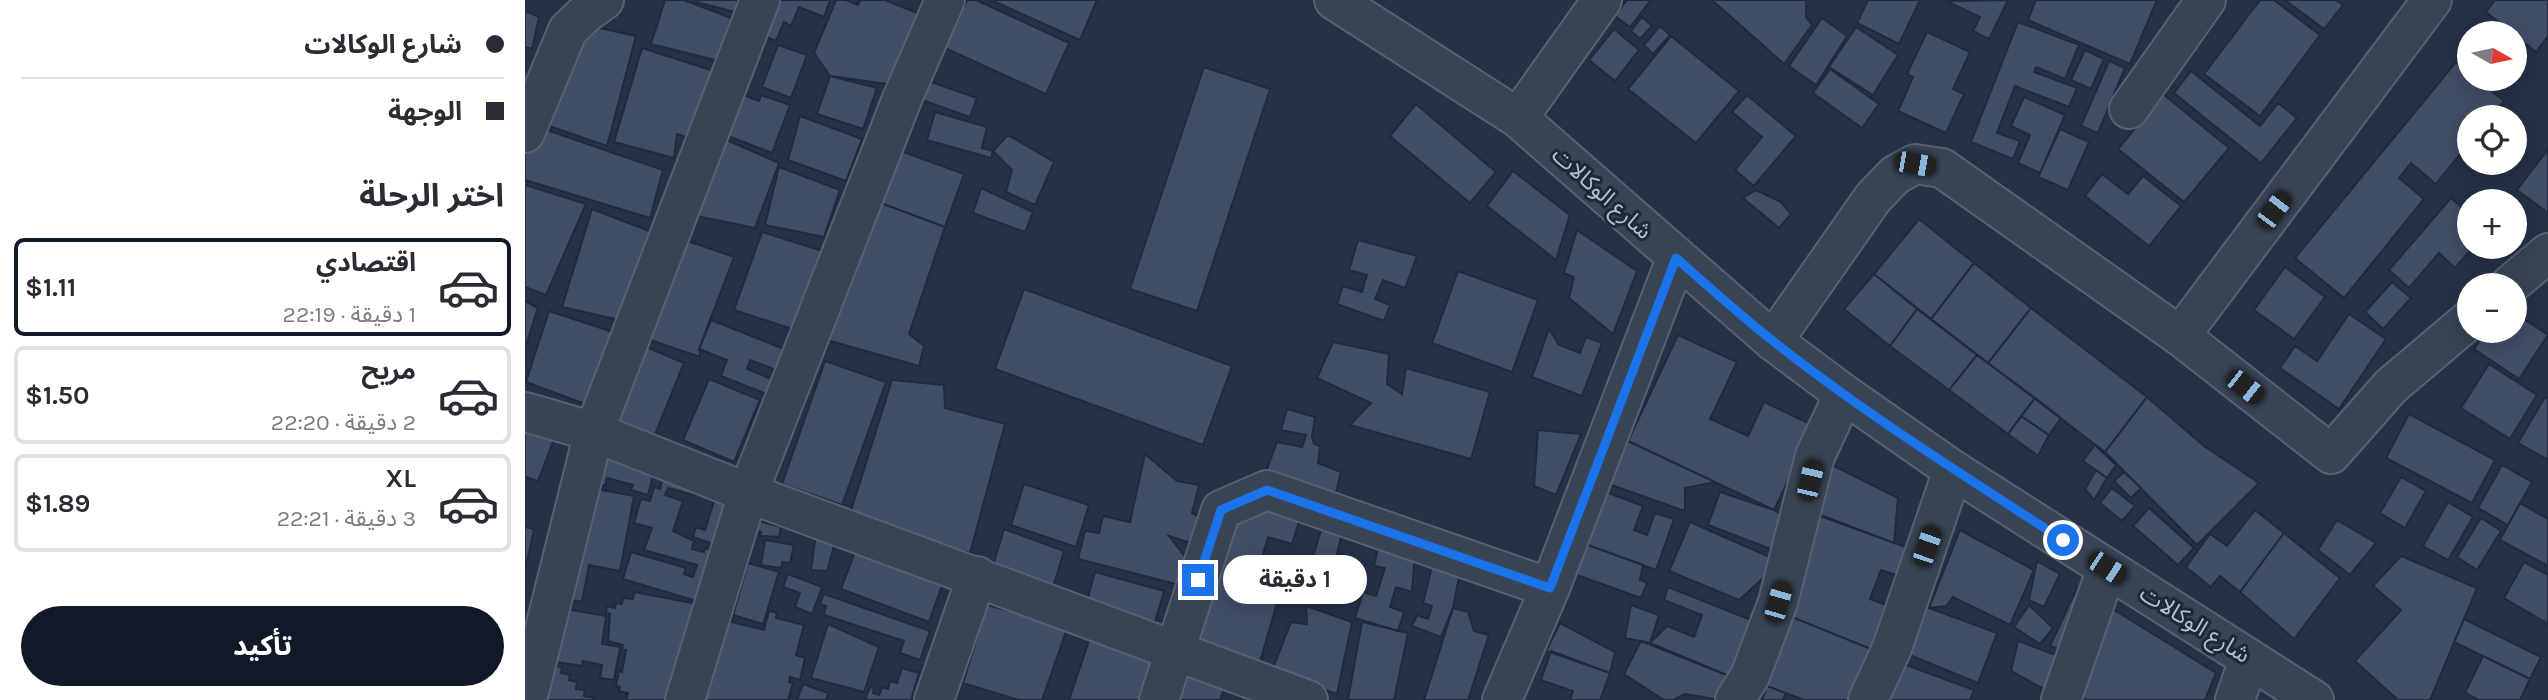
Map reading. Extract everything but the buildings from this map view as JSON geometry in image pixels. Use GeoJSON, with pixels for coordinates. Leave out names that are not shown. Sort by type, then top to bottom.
{"type":"FeatureCollection","features":[{"type":"Feature","properties":{"kind":"street"},"geometry":{"type":"LineString","coordinates":[[525,133],[568,30],[604,0]]}},
{"type":"Feature","properties":{"kind":"street"},"geometry":{"type":"LineString","coordinates":[[527,700],[594,432],[760,0]]}},
{"type":"Feature","properties":{"kind":"street"},"geometry":{"type":"LineString","coordinates":[[685,700],[748,492],[902,99],[944,0]]}},
{"type":"Feature","properties":{"kind":"street","name":"شارع الوكالات"},"geometry":{"type":"LineString","coordinates":[[1334,0],[1518,118],[1773,341],[1844,394],[1953,470],[2314,700]]}},
{"type":"Feature","properties":{"kind":"street"},"geometry":{"type":"LineString","coordinates":[[1518,118],[1602,0]]}},
{"type":"Feature","properties":{"kind":"street"},"geometry":{"type":"LineString","coordinates":[[2129,109],[2206,0]]}},
{"type":"Feature","properties":{"kind":"street"},"geometry":{"type":"LineString","coordinates":[[2180,336],[2432,0]]}},
{"type":"Feature","properties":{"kind":"street"},"geometry":{"type":"LineString","coordinates":[[1773,341],[1873,198],[1895,175],[1915,164],[1942,169],[2180,336],[2331,454],[2391,386],[2457,330]]}},
{"type":"Feature","properties":{"kind":"street"},"geometry":{"type":"LineString","coordinates":[[2524,273],[2548,253]]}},
{"type":"Feature","properties":{"kind":"street"},"geometry":{"type":"LineString","coordinates":[[1502,700],[1550,588],[1676,258]]}},
{"type":"Feature","properties":{"kind":"street"},"geometry":{"type":"LineString","coordinates":[[1735,700],[1750,676],[1778,602],[1815,456],[1844,394]]}},
{"type":"Feature","properties":{"kind":"street"},"geometry":{"type":"LineString","coordinates":[[525,412],[594,432],[1308,700]]}},
{"type":"Feature","properties":{"kind":"street"},"geometry":{"type":"LineString","coordinates":[[1868,700],[1892,648],[1953,470]]}},
{"type":"Feature","properties":{"kind":"street"},"geometry":{"type":"LineString","coordinates":[[1159,700],[1221,510],[1267,490],[1550,588]]}},
{"type":"Feature","properties":{"kind":"street"},"geometry":{"type":"LineString","coordinates":[[2061,700],[2107,568]]}},
{"type":"Feature","properties":{"kind":"street"},"geometry":{"type":"LineString","coordinates":[[934,700],[977,576]]}},
{"type":"Feature","properties":{"kind":"street"},"geometry":{"type":"LineString","coordinates":[[2235,700],[2249,659]]}},
{"type":"Feature","properties":{"kind":"route"},"geometry":{"type":"LineString","coordinates":[[1198,580],[1221,510],[1267,490],[1550,588],[1676,258],[1773,341],[1844,394],[1953,470],[2063,540]]}}]}
